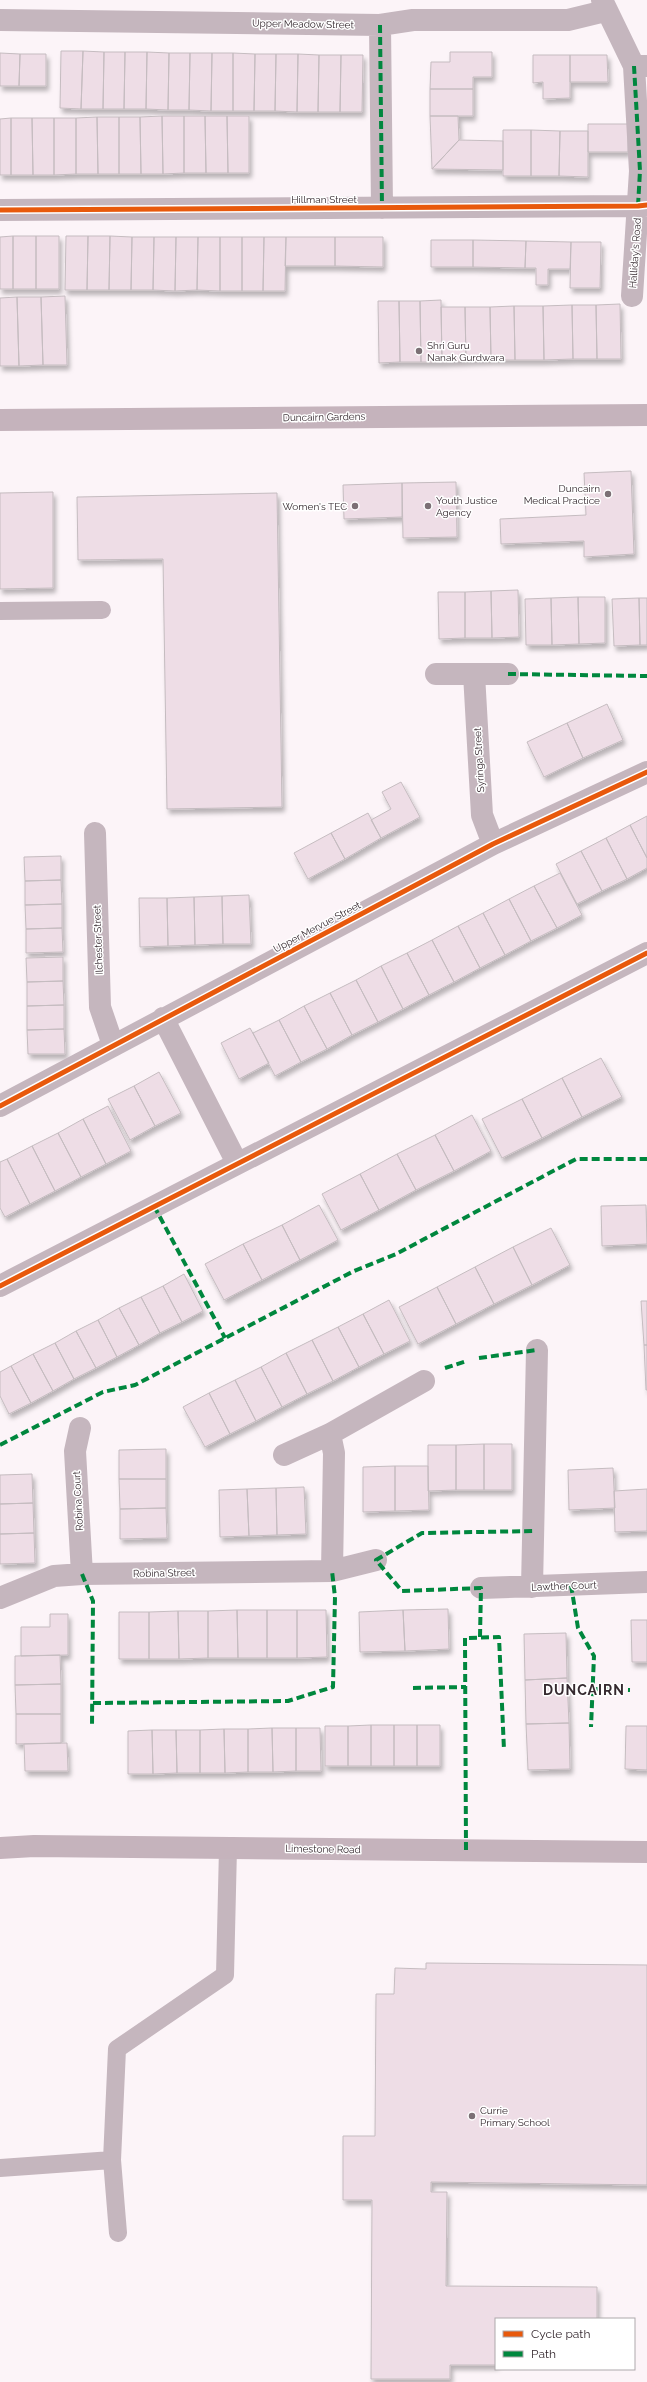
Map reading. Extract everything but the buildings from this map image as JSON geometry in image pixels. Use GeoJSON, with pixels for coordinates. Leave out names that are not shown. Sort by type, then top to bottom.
{"type":"FeatureCollection","features":[{"type":"Feature","properties":{"kind":"main road","name":"Duncairn Gardens"},"geometry":{"type":"LineString","coordinates":[[0,420],[647,415]]}},
{"type":"Feature","properties":{"kind":"main road","name":"Limestone Road"},"geometry":{"type":"LineString","coordinates":[[0,1848],[34,1846],[647,1852]]}},
{"type":"Feature","properties":{"kind":"street","name":"Upper Meadow Street"},"geometry":{"type":"LineString","coordinates":[[0,20],[380,25],[413,20],[568,20],[604,5]]}},
{"type":"Feature","properties":{"kind":"street","name":"Halliday's Road"},"geometry":{"type":"LineString","coordinates":[[604,5],[640,66],[640,171],[642,205],[632,296]]}},
{"type":"Feature","properties":{"kind":"street"},"geometry":{"type":"LineString","coordinates":[[380,25],[382,208]]}},
{"type":"Feature","properties":{"kind":"street","name":"Hillman Street"},"geometry":{"type":"LineString","coordinates":[[0,210],[642,205]]}},
{"type":"Feature","properties":{"kind":"street"},"geometry":{"type":"LineString","coordinates":[[436,674],[508,674]]}},
{"type":"Feature","properties":{"kind":"street","name":"Syringa Street"},"geometry":{"type":"LineString","coordinates":[[474,674],[482,815],[493,844]]}},
{"type":"Feature","properties":{"kind":"street","name":"Upper Mervue Street"},"geometry":{"type":"LineString","coordinates":[[0,1106],[163,1018],[493,844],[647,772]]}},
{"type":"Feature","properties":{"kind":"street","name":"Ilchester Street"},"geometry":{"type":"LineString","coordinates":[[95,833],[100,1007],[113,1045]]}},
{"type":"Feature","properties":{"kind":"street"},"geometry":{"type":"LineString","coordinates":[[0,1286],[647,953]]}},
{"type":"Feature","properties":{"kind":"street"},"geometry":{"type":"LineString","coordinates":[[163,1018],[237,1164]]}},
{"type":"Feature","properties":{"kind":"street"},"geometry":{"type":"LineString","coordinates":[[532,1587],[537,1350]]}},
{"type":"Feature","properties":{"kind":"street"},"geometry":{"type":"LineString","coordinates":[[284,1455],[330,1434],[424,1381]]}},
{"type":"Feature","properties":{"kind":"street","name":"Robina Court"},"geometry":{"type":"LineString","coordinates":[[80,1428],[75,1451],[82,1574]]}},
{"type":"Feature","properties":{"kind":"street"},"geometry":{"type":"LineString","coordinates":[[330,1434],[334,1453],[332,1571]]}},
{"type":"Feature","properties":{"kind":"street","name":"Robina Street"},"geometry":{"type":"LineString","coordinates":[[0,1598],[54,1576],[82,1574],[332,1571],[376,1560]]}},
{"type":"Feature","properties":{"kind":"street","name":"Lawther Court"},"geometry":{"type":"LineString","coordinates":[[481,1588],[647,1582]]}},
{"type":"Feature","properties":{"kind":"lane"},"geometry":{"type":"LineString","coordinates":[[0,611],[102,610]]}},
{"type":"Feature","properties":{"kind":"lane"},"geometry":{"type":"LineString","coordinates":[[118,2233],[112,2160],[117,2049],[225,1975],[228,1848]]}},
{"type":"Feature","properties":{"kind":"lane"},"geometry":{"type":"LineString","coordinates":[[0,2168],[112,2160]]}},
{"type":"Feature","properties":{"kind":"marked path"},"geometry":{"type":"LineString","coordinates":[[380,25],[382,208]]}},
{"type":"Feature","properties":{"kind":"marked path"},"geometry":{"type":"LineString","coordinates":[[634,66],[640,171],[638,206]]}},
{"type":"Feature","properties":{"kind":"marked path"},"geometry":{"type":"LineString","coordinates":[[508,674],[647,676]]}},
{"type":"Feature","properties":{"kind":"marked path"},"geometry":{"type":"LineString","coordinates":[[0,1445],[103,1392],[135,1385],[354,1271],[396,1254],[576,1159],[647,1159]]}},
{"type":"Feature","properties":{"kind":"marked path"},"geometry":{"type":"LineString","coordinates":[[154,1206],[225,1338]]}},
{"type":"Feature","properties":{"kind":"marked path"},"geometry":{"type":"LineString","coordinates":[[479,1358],[537,1350]]}},
{"type":"Feature","properties":{"kind":"marked path"},"geometry":{"type":"LineString","coordinates":[[445,1368],[467,1361]]}},
{"type":"Feature","properties":{"kind":"marked path"},"geometry":{"type":"LineString","coordinates":[[480,1637],[481,1588],[402,1591],[376,1560],[422,1533],[533,1531]]}},
{"type":"Feature","properties":{"kind":"marked path"},"geometry":{"type":"LineString","coordinates":[[93,1703],[288,1701],[333,1687],[335,1597],[332,1571]]}},
{"type":"Feature","properties":{"kind":"marked path"},"geometry":{"type":"LineString","coordinates":[[82,1574],[93,1601],[92,1727]]}},
{"type":"Feature","properties":{"kind":"marked path"},"geometry":{"type":"LineString","coordinates":[[571,1585],[578,1628],[594,1656],[591,1727]]}},
{"type":"Feature","properties":{"kind":"marked path"},"geometry":{"type":"LineString","coordinates":[[466,1850],[465,1638],[499,1637],[504,1750]]}},
{"type":"Feature","properties":{"kind":"marked path"},"geometry":{"type":"LineString","coordinates":[[413,1688],[466,1687]]}},
{"type":"Feature","properties":{"kind":"marked path"},"geometry":{"type":"LineString","coordinates":[[592,1689],[630,1690]]}},
{"type":"Feature","properties":{"kind":"cycle path"},"geometry":{"type":"LineString","coordinates":[[0,210],[647,205]]}},
{"type":"Feature","properties":{"kind":"cycle path"},"geometry":{"type":"LineString","coordinates":[[0,1106],[493,844],[647,772]]}},
{"type":"Feature","properties":{"kind":"cycle path"},"geometry":{"type":"LineString","coordinates":[[0,1286],[647,953]]}},
{"type":"Feature","properties":{"kind":"place","name":"Shri Guru Nanak Gurdwara"},"geometry":{"type":"Point","coordinates":[419,351]}},
{"type":"Feature","properties":{"kind":"place","name":"Duncairn Medical Practice"},"geometry":{"type":"Point","coordinates":[608,494]}},
{"type":"Feature","properties":{"kind":"place","name":"Women's TEC"},"geometry":{"type":"Point","coordinates":[355,506]}},
{"type":"Feature","properties":{"kind":"place","name":"Youth Justice Agency"},"geometry":{"type":"Point","coordinates":[428,506]}},
{"type":"Feature","properties":{"kind":"place","name":"Currie Primary School"},"geometry":{"type":"Point","coordinates":[472,2116]}},
{"type":"Feature","properties":{"kind":"district","name":"DUNCAIRN"},"geometry":{"type":"Point","coordinates":[584,1690]}}]}
